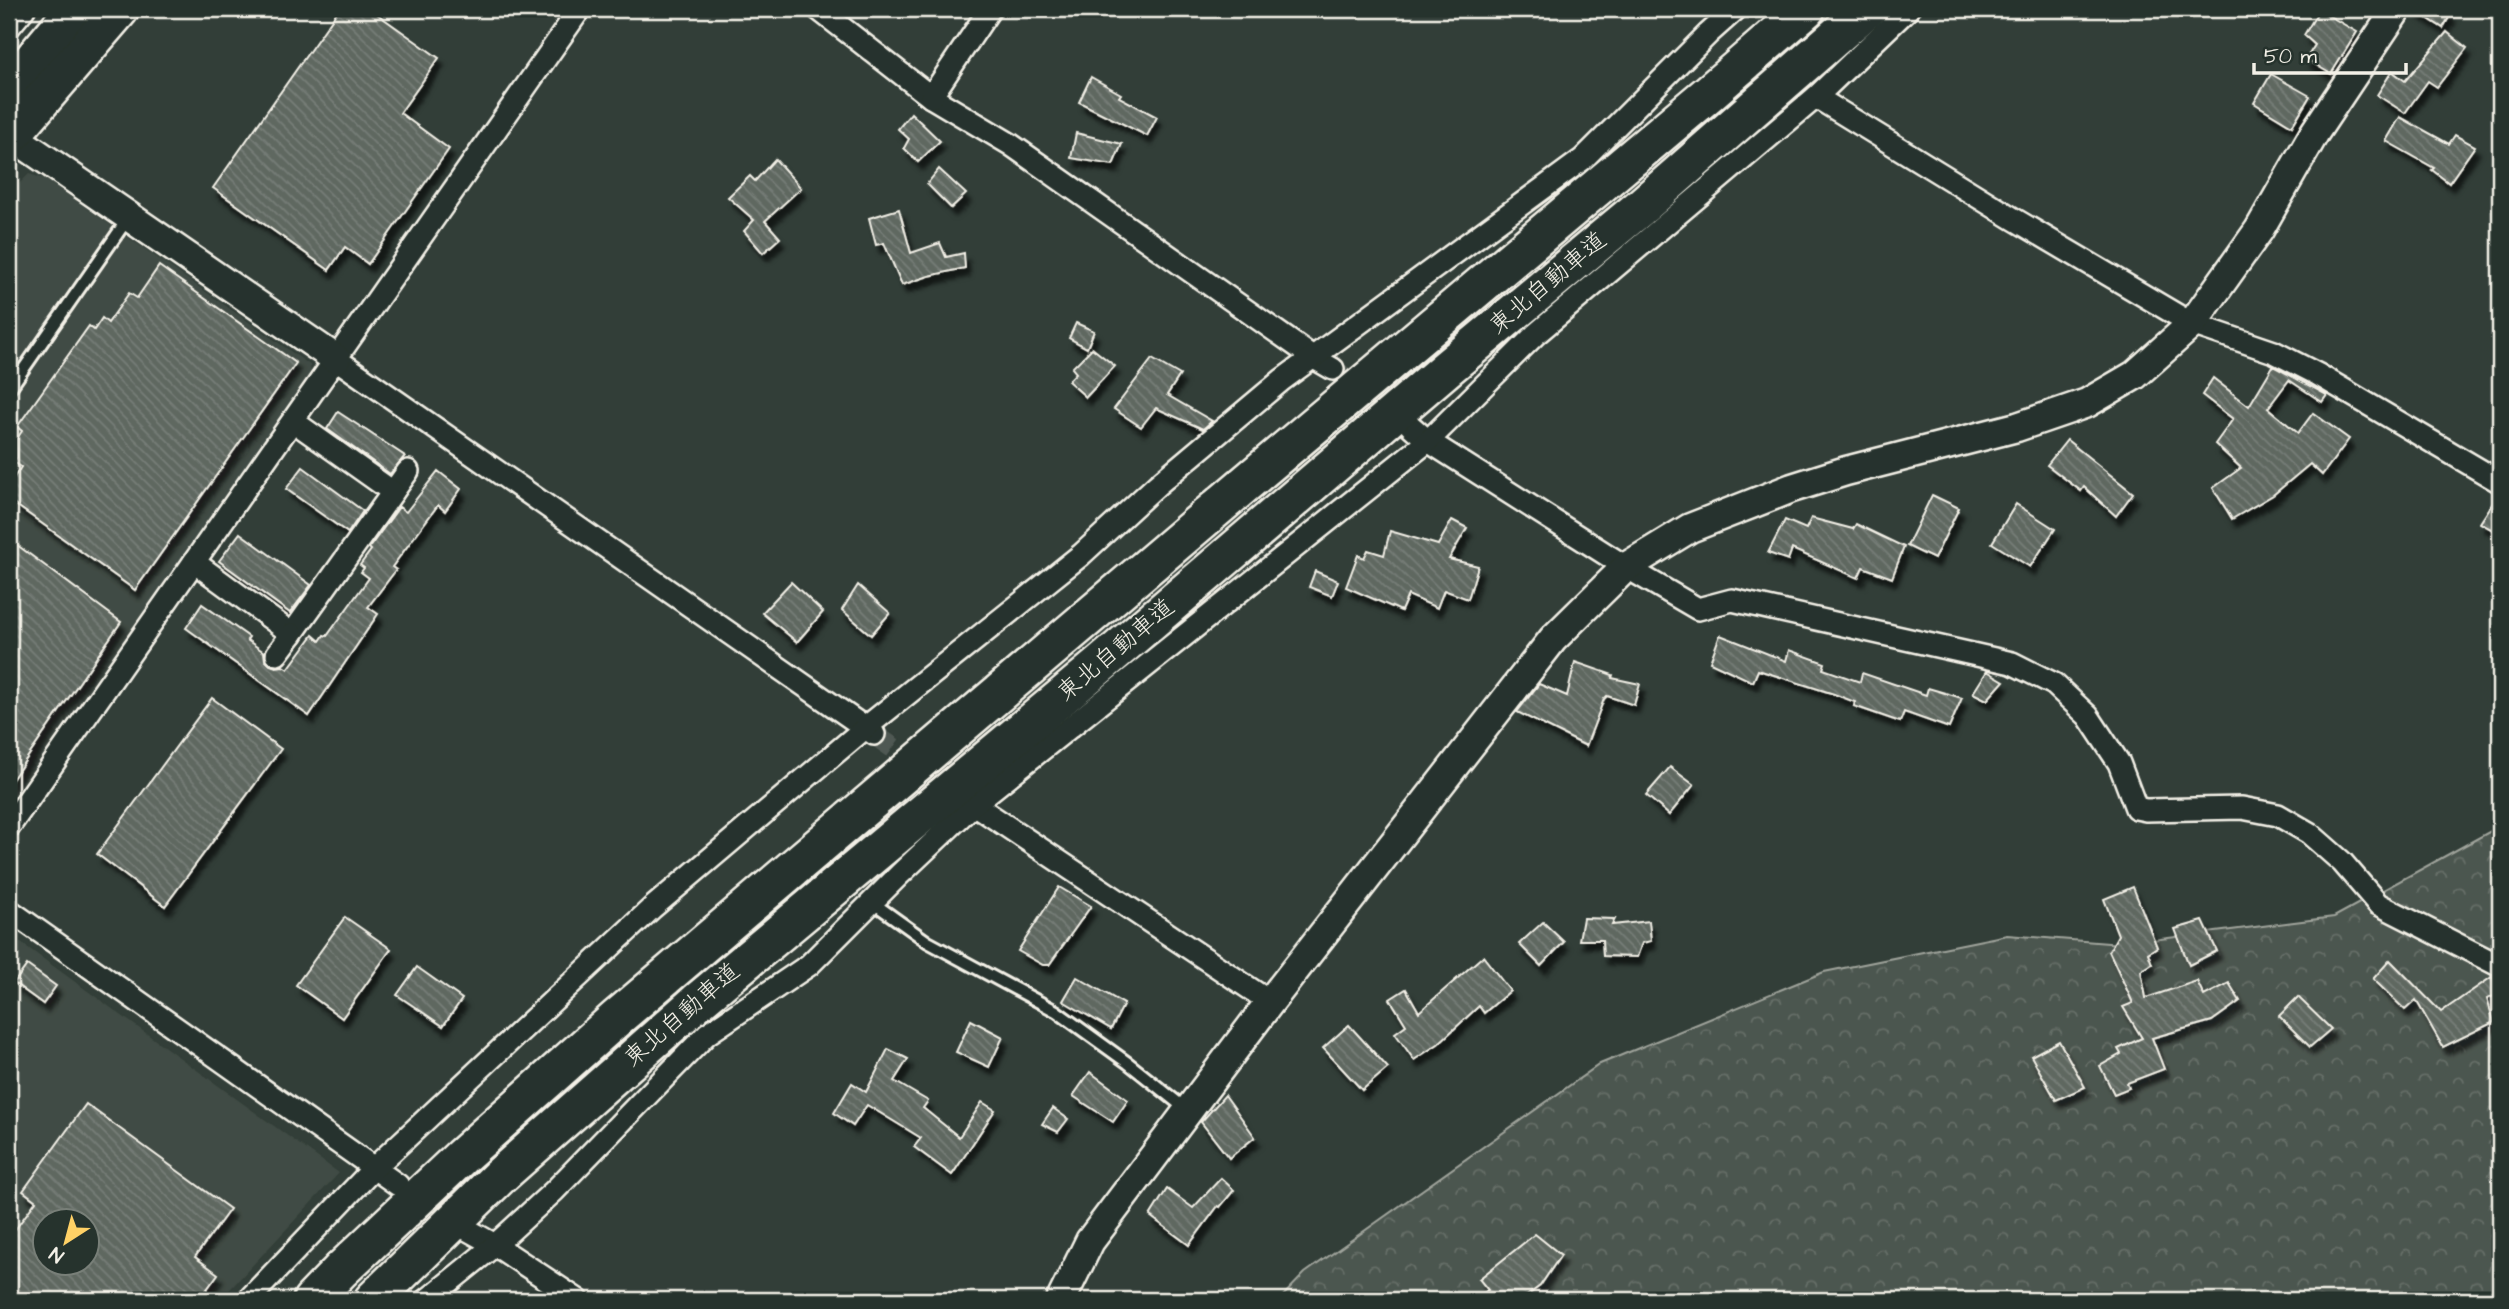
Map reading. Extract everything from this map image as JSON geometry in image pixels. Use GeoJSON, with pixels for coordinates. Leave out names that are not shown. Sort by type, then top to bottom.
{"type":"FeatureCollection","features":[{"type":"Feature","properties":{"kind":"highway"},"geometry":{"type":"LineString","coordinates":[[9,88],[75,9]]}},
{"type":"Feature","properties":{"kind":"highway"},"geometry":{"type":"LineString","coordinates":[[9,135],[120,9]]}},
{"type":"Feature","properties":{"kind":"highway","name":"東北自動車道"},"geometry":{"type":"LineString","coordinates":[[312,1300],[461,1157],[729,921],[1806,9]]}},
{"type":"Feature","properties":{"kind":"highway","name":"東北自動車道"},"geometry":{"type":"LineString","coordinates":[[373,1300],[500,1176],[697,1002],[1642,206],[1867,9]]}},
{"type":"Feature","properties":{"kind":"street"},"geometry":{"type":"LineString","coordinates":[[9,27],[24,9]]}},
{"type":"Feature","properties":{"kind":"street"},"geometry":{"type":"LineString","coordinates":[[9,827],[580,9]]}},
{"type":"Feature","properties":{"kind":"street"},"geometry":{"type":"LineString","coordinates":[[818,9],[931,97],[1010,144],[1333,369]]}},
{"type":"Feature","properties":{"kind":"street"},"geometry":{"type":"LineString","coordinates":[[931,97],[990,9]]}},
{"type":"Feature","properties":{"kind":"street"},"geometry":{"type":"LineString","coordinates":[[248,1300],[374,1168],[652,908],[870,732],[1081,555],[1157,485],[1271,389],[1583,159],[1736,9]]}},
{"type":"Feature","properties":{"kind":"street"},"geometry":{"type":"LineString","coordinates":[[427,1300],[495,1245],[554,1191],[707,1034],[809,965],[969,800],[1428,441],[1536,334],[1816,97],[1908,9]]}},
{"type":"Feature","properties":{"kind":"street"},"geometry":{"type":"LineString","coordinates":[[1061,1300],[1090,1241],[1270,1002],[1553,639],[1626,567],[1690,528],[1792,488],[1846,471],[2017,427],[2087,403],[2135,374],[2192,324],[2259,230],[2315,132],[2397,9]]}},
{"type":"Feature","properties":{"kind":"street"},"geometry":{"type":"LineString","coordinates":[[1816,97],[2014,219],[2192,324],[2274,352],[2317,374],[2500,482]]}},
{"type":"Feature","properties":{"kind":"street"},"geometry":{"type":"LineString","coordinates":[[9,135],[336,359],[870,732]]}},
{"type":"Feature","properties":{"kind":"street"},"geometry":{"type":"LineString","coordinates":[[293,421],[393,492]]}},
{"type":"Feature","properties":{"kind":"street"},"geometry":{"type":"LineString","coordinates":[[1411,426],[1428,441],[1626,567],[1698,609],[1732,600],[2012,663],[2054,684],[2088,716],[2119,764],[2136,808],[2242,808],[2278,815],[2308,833],[2342,862],[2378,904],[2500,966]]}},
{"type":"Feature","properties":{"kind":"street"},"geometry":{"type":"LineString","coordinates":[[277,654],[408,471]]}},
{"type":"Feature","properties":{"kind":"street"},"geometry":{"type":"LineString","coordinates":[[194,562],[292,634]]}},
{"type":"Feature","properties":{"kind":"street"},"geometry":{"type":"LineString","coordinates":[[969,800],[1270,1002]]}},
{"type":"Feature","properties":{"kind":"street"},"geometry":{"type":"LineString","coordinates":[[9,910],[398,1185]]}},
{"type":"Feature","properties":{"kind":"street"},"geometry":{"type":"LineString","coordinates":[[468,1230],[578,1300]]}},
{"type":"Feature","properties":{"kind":"lane"},"geometry":{"type":"LineString","coordinates":[[9,390],[129,217]]}},
{"type":"Feature","properties":{"kind":"lane"},"geometry":{"type":"LineString","coordinates":[[872,902],[928,942],[1056,1011],[1188,1110]]}},
{"type":"Feature","properties":{"kind":"shaded area"},"geometry":{"type":"Polygon","coordinates":[[[29,174],[45,179],[310,365],[311,374],[9,805],[9,194],[29,174]]]}},
{"type":"Feature","properties":{"kind":"shaded area"},"geometry":{"type":"Polygon","coordinates":[[[9,934],[339,1173],[220,1300],[9,1300],[9,934]]]}},
{"type":"Feature","properties":{"kind":"green space"},"geometry":{"type":"Polygon","coordinates":[[[2500,826],[2500,1300],[1279,1300],[1305,1273],[1600,1064],[1824,972],[2007,935],[2121,944],[2334,917],[2500,826]]]}},
{"type":"Feature","properties":{"kind":"building"},"geometry":{"type":"Polygon","coordinates":[[[339,9],[370,9],[439,58],[400,113],[449,149],[368,264],[345,247],[329,270],[213,188],[339,9]]]}},
{"type":"Feature","properties":{"kind":"building"},"geometry":{"type":"Polygon","coordinates":[[[2413,9],[2441,9],[2451,14],[2443,28],[2413,9]]]}},
{"type":"Feature","properties":{"kind":"building"},"geometry":{"type":"Polygon","coordinates":[[[2319,10],[2357,32],[2331,74],[2306,59],[2315,45],[2304,35],[2319,10]]]}},
{"type":"Feature","properties":{"kind":"building"},"geometry":{"type":"Polygon","coordinates":[[[2447,32],[2467,48],[2437,87],[2428,81],[2405,113],[2377,95],[2392,71],[2405,81],[2447,32]]]}},
{"type":"Feature","properties":{"kind":"building"},"geometry":{"type":"Polygon","coordinates":[[[2271,74],[2310,96],[2292,126],[2254,103],[2271,74]]]}},
{"type":"Feature","properties":{"kind":"building"},"geometry":{"type":"Polygon","coordinates":[[[1091,77],[1121,94],[1119,97],[1157,117],[1147,136],[1079,102],[1091,77]]]}},
{"type":"Feature","properties":{"kind":"building"},"geometry":{"type":"Polygon","coordinates":[[[911,113],[940,141],[918,162],[904,148],[909,139],[898,129],[911,113]]]}},
{"type":"Feature","properties":{"kind":"building"},"geometry":{"type":"Polygon","coordinates":[[[2400,117],[2449,144],[2455,135],[2475,146],[2449,183],[2432,170],[2434,168],[2386,141],[2400,117]]]}},
{"type":"Feature","properties":{"kind":"building"},"geometry":{"type":"Polygon","coordinates":[[[1076,133],[1122,144],[1113,165],[1071,158],[1076,133]]]}},
{"type":"Feature","properties":{"kind":"building"},"geometry":{"type":"Polygon","coordinates":[[[775,159],[801,188],[765,221],[780,238],[763,253],[744,231],[754,220],[728,197],[750,176],[755,181],[775,159]]]}},
{"type":"Feature","properties":{"kind":"building"},"geometry":{"type":"Polygon","coordinates":[[[939,169],[966,194],[951,208],[927,184],[939,169]]]}},
{"type":"Feature","properties":{"kind":"building"},"geometry":{"type":"Polygon","coordinates":[[[899,209],[911,253],[940,243],[946,257],[964,253],[965,268],[902,285],[884,243],[876,245],[869,218],[899,209]]]}},
{"type":"Feature","properties":{"kind":"building"},"geometry":{"type":"Polygon","coordinates":[[[159,266],[296,363],[135,590],[9,500],[9,485],[21,467],[14,462],[17,457],[16,440],[22,431],[17,427],[89,326],[94,330],[102,318],[108,323],[129,293],[137,298],[159,266]]]}},
{"type":"Feature","properties":{"kind":"building"},"geometry":{"type":"Polygon","coordinates":[[[1076,323],[1094,331],[1087,348],[1069,338],[1076,323]]]}},
{"type":"Feature","properties":{"kind":"building"},"geometry":{"type":"Polygon","coordinates":[[[1092,348],[1115,366],[1086,397],[1068,381],[1076,373],[1072,368],[1092,348]]]}},
{"type":"Feature","properties":{"kind":"building"},"geometry":{"type":"Polygon","coordinates":[[[1152,359],[1180,375],[1167,395],[1212,421],[1203,429],[1156,408],[1141,427],[1114,409],[1152,359]]]}},
{"type":"Feature","properties":{"kind":"building"},"geometry":{"type":"Polygon","coordinates":[[[2273,366],[2327,395],[2322,402],[2289,380],[2268,408],[2298,433],[2313,413],[2349,439],[2322,475],[2310,464],[2273,495],[2232,519],[2213,488],[2241,468],[2215,444],[2233,419],[2202,395],[2213,378],[2249,406],[2273,366]]]}},
{"type":"Feature","properties":{"kind":"building"},"geometry":{"type":"Polygon","coordinates":[[[338,412],[405,456],[390,474],[327,429],[338,412]]]}},
{"type":"Feature","properties":{"kind":"building"},"geometry":{"type":"Polygon","coordinates":[[[2067,440],[2133,493],[2116,516],[2084,487],[2081,491],[2047,465],[2067,440]]]}},
{"type":"Feature","properties":{"kind":"building"},"geometry":{"type":"Polygon","coordinates":[[[303,467],[363,511],[348,533],[286,489],[303,467]]]}},
{"type":"Feature","properties":{"kind":"building"},"geometry":{"type":"Polygon","coordinates":[[[438,471],[461,489],[445,511],[438,505],[392,567],[396,570],[368,607],[378,614],[309,716],[186,628],[202,604],[249,637],[247,640],[264,652],[265,660],[270,665],[288,669],[313,635],[320,641],[324,635],[327,636],[369,578],[361,572],[364,568],[360,565],[371,550],[369,548],[399,507],[406,512],[438,471]]]}},
{"type":"Feature","properties":{"kind":"building"},"geometry":{"type":"Polygon","coordinates":[[[1932,495],[1959,508],[1934,559],[1907,546],[1932,495]]]}},
{"type":"Feature","properties":{"kind":"building"},"geometry":{"type":"Polygon","coordinates":[[[2500,495],[2500,534],[2480,523],[2500,495]]]}},
{"type":"Feature","properties":{"kind":"building"},"geometry":{"type":"Polygon","coordinates":[[[2016,504],[2055,529],[2030,567],[1992,543],[2016,504]]]}},
{"type":"Feature","properties":{"kind":"building"},"geometry":{"type":"Polygon","coordinates":[[[1811,518],[1853,529],[1856,524],[1904,547],[1892,578],[1863,567],[1858,578],[1792,549],[1788,560],[1768,553],[1785,520],[1806,529],[1811,518]]]}},
{"type":"Feature","properties":{"kind":"building"},"geometry":{"type":"Polygon","coordinates":[[[1452,520],[1467,528],[1449,559],[1478,566],[1468,599],[1444,590],[1437,608],[1408,595],[1401,611],[1346,587],[1358,555],[1364,558],[1368,550],[1384,555],[1390,531],[1438,545],[1452,520]]]}},
{"type":"Feature","properties":{"kind":"building"},"geometry":{"type":"Polygon","coordinates":[[[240,533],[311,585],[290,613],[219,561],[240,533]]]}},
{"type":"Feature","properties":{"kind":"building"},"geometry":{"type":"Polygon","coordinates":[[[9,539],[121,622],[9,784],[9,539]]]}},
{"type":"Feature","properties":{"kind":"building"},"geometry":{"type":"Polygon","coordinates":[[[1315,571],[1338,581],[1332,596],[1309,587],[1315,571]]]}},
{"type":"Feature","properties":{"kind":"building"},"geometry":{"type":"Polygon","coordinates":[[[791,582],[823,612],[797,642],[762,613],[791,582]]]}},
{"type":"Feature","properties":{"kind":"building"},"geometry":{"type":"Polygon","coordinates":[[[858,585],[890,613],[871,635],[842,610],[858,585]]]}},
{"type":"Feature","properties":{"kind":"building"},"geometry":{"type":"Polygon","coordinates":[[[1720,635],[1786,661],[1789,650],[1825,663],[1823,669],[1860,682],[1862,673],[1926,695],[1928,688],[1962,698],[1949,728],[1904,712],[1900,722],[1854,706],[1855,702],[1834,694],[1758,670],[1753,682],[1710,662],[1720,635]]]}},
{"type":"Feature","properties":{"kind":"building"},"geometry":{"type":"Polygon","coordinates":[[[1575,662],[1613,675],[1612,678],[1640,684],[1634,705],[1607,696],[1604,699],[1586,746],[1517,712],[1539,684],[1567,696],[1575,662]]]}},
{"type":"Feature","properties":{"kind":"building"},"geometry":{"type":"Polygon","coordinates":[[[1987,671],[2004,681],[1987,700],[1973,693],[1987,671]]]}},
{"type":"Feature","properties":{"kind":"building"},"geometry":{"type":"Polygon","coordinates":[[[212,698],[281,749],[165,906],[97,854],[212,698]]]}},
{"type":"Feature","properties":{"kind":"building"},"geometry":{"type":"Polygon","coordinates":[[[1670,767],[1694,785],[1669,815],[1646,795],[1670,767]]]}},
{"type":"Feature","properties":{"kind":"building"},"geometry":{"type":"Polygon","coordinates":[[[1059,887],[1091,906],[1049,965],[1043,965],[1018,951],[1059,887]]]}},
{"type":"Feature","properties":{"kind":"building"},"geometry":{"type":"Polygon","coordinates":[[[2133,887],[2157,947],[2148,953],[2152,964],[2141,971],[2146,998],[2197,981],[2204,996],[2229,983],[2240,1001],[2212,1021],[2152,1038],[2164,1069],[2127,1083],[2129,1088],[2114,1094],[2100,1066],[2121,1054],[2118,1049],[2142,1038],[2123,1007],[2133,1003],[2109,951],[2118,935],[2104,899],[2133,887]]]}},
{"type":"Feature","properties":{"kind":"building"},"geometry":{"type":"Polygon","coordinates":[[[345,917],[391,949],[342,1018],[296,985],[345,917]]]}},
{"type":"Feature","properties":{"kind":"building"},"geometry":{"type":"Polygon","coordinates":[[[1583,918],[1615,919],[1612,925],[1649,921],[1651,941],[1642,943],[1637,957],[1603,956],[1602,940],[1579,940],[1583,918]]]}},
{"type":"Feature","properties":{"kind":"building"},"geometry":{"type":"Polygon","coordinates":[[[2203,921],[2217,951],[2189,965],[2175,929],[2203,921]]]}},
{"type":"Feature","properties":{"kind":"building"},"geometry":{"type":"Polygon","coordinates":[[[1543,922],[1564,942],[1541,966],[1519,944],[1543,922]]]}},
{"type":"Feature","properties":{"kind":"building"},"geometry":{"type":"Polygon","coordinates":[[[1483,956],[1510,991],[1484,1013],[1479,1006],[1438,1044],[1414,1060],[1395,1033],[1406,1025],[1390,999],[1406,989],[1419,1012],[1483,956]]]}},
{"type":"Feature","properties":{"kind":"building"},"geometry":{"type":"Polygon","coordinates":[[[2390,960],[2441,1012],[2492,977],[2500,988],[2500,993],[2487,999],[2494,1022],[2443,1047],[2416,1000],[2405,1010],[2373,979],[2390,960]]]}},
{"type":"Feature","properties":{"kind":"building"},"geometry":{"type":"Polygon","coordinates":[[[27,965],[56,986],[43,1004],[14,983],[27,965]]]}},
{"type":"Feature","properties":{"kind":"building"},"geometry":{"type":"Polygon","coordinates":[[[417,967],[462,999],[443,1026],[397,995],[417,967]]]}},
{"type":"Feature","properties":{"kind":"building"},"geometry":{"type":"Polygon","coordinates":[[[1077,977],[1124,1004],[1111,1029],[1063,1001],[1077,977]]]}},
{"type":"Feature","properties":{"kind":"building"},"geometry":{"type":"Polygon","coordinates":[[[2298,997],[2331,1029],[2310,1047],[2279,1016],[2298,997]]]}},
{"type":"Feature","properties":{"kind":"building"},"geometry":{"type":"Polygon","coordinates":[[[971,1020],[1003,1037],[989,1067],[956,1052],[971,1020]]]}},
{"type":"Feature","properties":{"kind":"building"},"geometry":{"type":"Polygon","coordinates":[[[1349,1025],[1388,1068],[1362,1090],[1323,1048],[1349,1025]]]}},
{"type":"Feature","properties":{"kind":"building"},"geometry":{"type":"Polygon","coordinates":[[[2059,1041],[2085,1087],[2056,1100],[2031,1056],[2059,1041]]]}},
{"type":"Feature","properties":{"kind":"building"},"geometry":{"type":"Polygon","coordinates":[[[888,1049],[908,1059],[894,1081],[928,1101],[923,1108],[959,1137],[982,1102],[995,1110],[952,1175],[914,1147],[921,1138],[867,1105],[853,1126],[834,1113],[852,1083],[866,1092],[888,1049]]]}},
{"type":"Feature","properties":{"kind":"building"},"geometry":{"type":"Polygon","coordinates":[[[1090,1072],[1128,1100],[1113,1122],[1073,1096],[1090,1072]]]}},
{"type":"Feature","properties":{"kind":"building"},"geometry":{"type":"Polygon","coordinates":[[[1225,1095],[1255,1137],[1229,1158],[1201,1122],[1225,1095]]]}},
{"type":"Feature","properties":{"kind":"building"},"geometry":{"type":"Polygon","coordinates":[[[86,1104],[230,1209],[195,1257],[218,1274],[199,1300],[9,1300],[9,1238],[36,1201],[23,1191],[86,1104]]]}},
{"type":"Feature","properties":{"kind":"building"},"geometry":{"type":"Polygon","coordinates":[[[1053,1108],[1068,1119],[1058,1132],[1042,1124],[1053,1108]]]}},
{"type":"Feature","properties":{"kind":"building"},"geometry":{"type":"Polygon","coordinates":[[[1221,1178],[1234,1190],[1220,1207],[1218,1206],[1189,1245],[1150,1216],[1167,1189],[1193,1208],[1221,1178]]]}},
{"type":"Feature","properties":{"kind":"building"},"geometry":{"type":"Polygon","coordinates":[[[1535,1234],[1561,1255],[1540,1286],[1521,1300],[1473,1300],[1488,1290],[1479,1279],[1535,1234]]]}},
{"type":"Feature","properties":{"kind":"tunnel"},"geometry":{"type":"LineString","coordinates":[[1333,369],[1401,419]]}},
{"type":"Feature","properties":{"kind":"tunnel"},"geometry":{"type":"LineString","coordinates":[[876,736],[958,793]]}}]}
